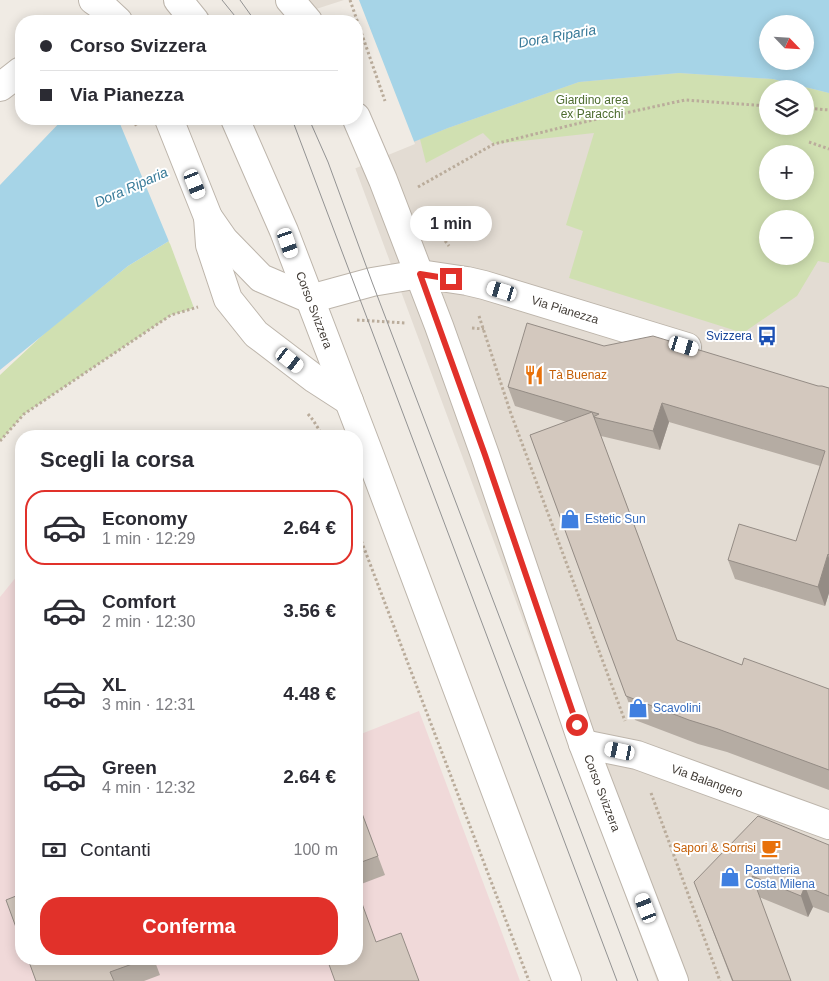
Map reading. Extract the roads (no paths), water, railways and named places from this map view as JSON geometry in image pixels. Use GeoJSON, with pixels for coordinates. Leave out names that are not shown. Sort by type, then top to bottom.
{"type":"FeatureCollection","features":[{"type":"Feature","properties":{"kind":"street"},"geometry":{"type":"LineString","coordinates":[[178,0],[190,15]]}},
{"type":"Feature","properties":{"kind":"street"},"geometry":{"type":"LineString","coordinates":[[190,0],[194,15]]}},
{"type":"Feature","properties":{"kind":"street"},"geometry":{"type":"LineString","coordinates":[[290,0],[303,15]]}},
{"type":"Feature","properties":{"kind":"street"},"geometry":{"type":"LineString","coordinates":[[310,0],[316,15]]}},
{"type":"Feature","properties":{"kind":"street"},"geometry":{"type":"LineString","coordinates":[[0,87],[15,76]]}},
{"type":"Feature","properties":{"kind":"street"},"geometry":{"type":"LineString","coordinates":[[172,125],[217,242],[228,299],[256,334],[314,379],[349,401]]}},
{"type":"Feature","properties":{"kind":"street","name":"Corso Svizzera"},"geometry":{"type":"LineString","coordinates":[[238,125],[278,220],[360,430]]}},
{"type":"Feature","properties":{"kind":"street","name":"Corso Svizzera"},"geometry":{"type":"LineString","coordinates":[[359,125],[420,274],[485,455],[584,744],[674,981]]}},
{"type":"Feature","properties":{"kind":"street"},"geometry":{"type":"LineString","coordinates":[[217,242],[261,278],[313,308]]}},
{"type":"Feature","properties":{"kind":"street","name":"Via Pianezza"},"geometry":{"type":"LineString","coordinates":[[313,308],[372,282],[420,274],[484,285],[708,353]]}},
{"type":"Feature","properties":{"kind":"street","name":"Corso Svizzera"},"geometry":{"type":"LineString","coordinates":[[363,438],[567,981]]}},
{"type":"Feature","properties":{"kind":"street","name":"Via Balangero"},"geometry":{"type":"LineString","coordinates":[[584,744],[637,755],[829,825]]}},
{"type":"Feature","properties":{"kind":"water","name":"Dora Riparia"},"geometry":{"type":"Polygon","coordinates":[[[352,0],[829,0],[829,93],[814,89],[814,80],[777,80],[679,73],[579,82],[448,128],[169,241],[128,266],[0,370],[0,185],[57,125],[363,125],[363,15],[355,15],[352,0]]]}},
{"type":"Feature","properties":{"kind":"tram line"},"geometry":{"type":"LineString","coordinates":[[222,0],[234,15]]}},
{"type":"Feature","properties":{"kind":"tram line"},"geometry":{"type":"LineString","coordinates":[[240,0],[251,15]]}},
{"type":"Feature","properties":{"kind":"tram line"},"geometry":{"type":"LineString","coordinates":[[294,125],[617,981]]}},
{"type":"Feature","properties":{"kind":"tram line"},"geometry":{"type":"LineString","coordinates":[[312,125],[328,162],[638,981]]}},
{"type":"Feature","properties":{"kind":"place","name":"Svizzera"},"geometry":{"type":"Point","coordinates":[767,336]}},
{"type":"Feature","properties":{"kind":"place","name":"Tà Buenaz"},"geometry":{"type":"Point","coordinates":[534,375]}},
{"type":"Feature","properties":{"kind":"place","name":"Estetic Sun"},"geometry":{"type":"Point","coordinates":[570,519]}},
{"type":"Feature","properties":{"kind":"place","name":"Scavolini"},"geometry":{"type":"Point","coordinates":[638,708]}},
{"type":"Feature","properties":{"kind":"place","name":"Sapori & Sorrisi"},"geometry":{"type":"Point","coordinates":[771,848]}},
{"type":"Feature","properties":{"kind":"place","name":"Panetteria Costa Milena"},"geometry":{"type":"Point","coordinates":[730,877]}},
{"type":"Feature","properties":{"kind":"park label","name":"Giardino area ex Paracchi"},"geometry":{"type":"Point","coordinates":[592,107]}}]}
